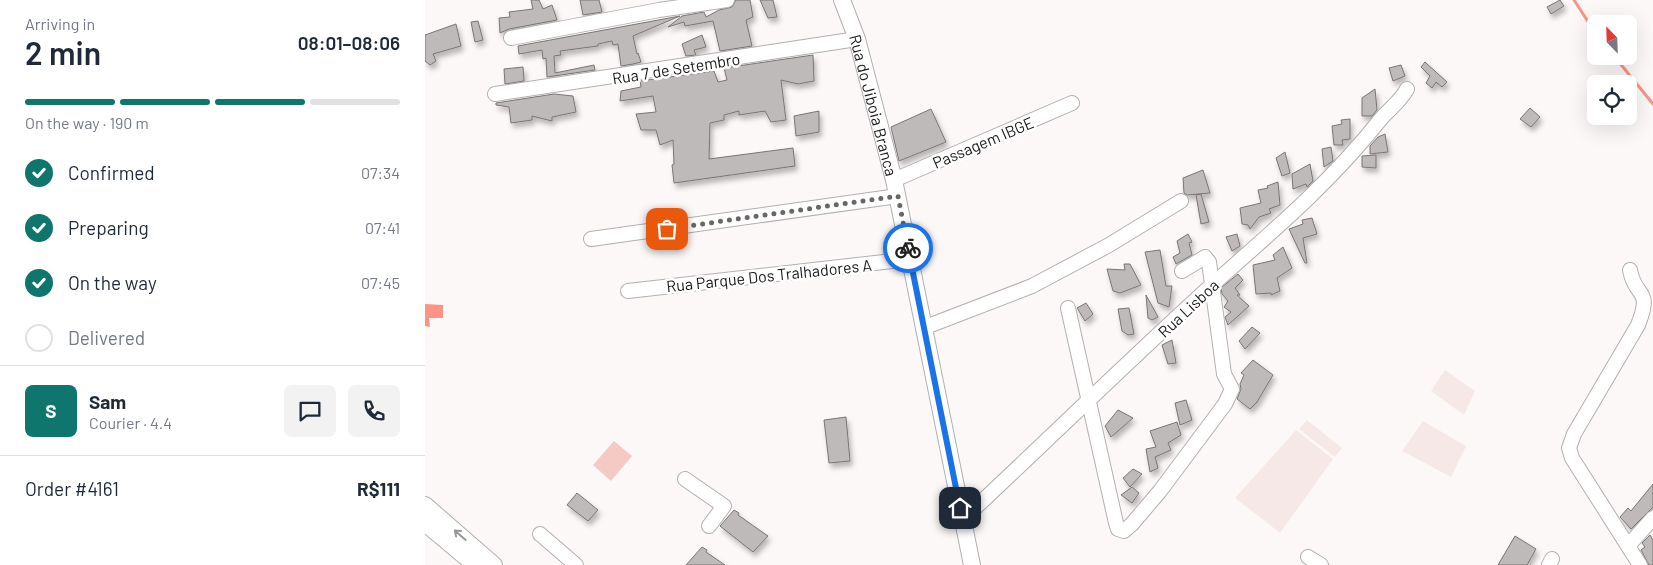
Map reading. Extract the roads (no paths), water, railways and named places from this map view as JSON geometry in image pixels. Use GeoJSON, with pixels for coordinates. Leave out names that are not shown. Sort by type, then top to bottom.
{"type":"FeatureCollection","features":[{"type":"Feature","properties":{"kind":"main road","name":"Rua do Jiboia Branca"},"geometry":{"type":"LineString","coordinates":[[842,0],[857,39],[896,188],[972,565]]}},
{"type":"Feature","properties":{"kind":"main road"},"geometry":{"type":"LineString","coordinates":[[425,505],[494,565]]}},
{"type":"Feature","properties":{"kind":"main road"},"geometry":{"type":"LineString","coordinates":[[425,523],[475,565]]}},
{"type":"Feature","properties":{"kind":"street"},"geometry":{"type":"LineString","coordinates":[[511,38],[658,5],[727,0]]}},
{"type":"Feature","properties":{"kind":"street","name":"Rua 7 de Setembro"},"geometry":{"type":"LineString","coordinates":[[495,94],[857,39]]}},
{"type":"Feature","properties":{"kind":"street","name":"Rua Lisboa"},"geometry":{"type":"LineString","coordinates":[[962,520],[1211,286],[1307,201],[1349,160],[1389,109],[1402,99],[1407,89]]}},
{"type":"Feature","properties":{"kind":"street","name":"Passagem IBGE"},"geometry":{"type":"LineString","coordinates":[[591,239],[896,188],[1072,104]]}},
{"type":"Feature","properties":{"kind":"street"},"geometry":{"type":"LineString","coordinates":[[923,328],[1032,286],[1109,245],[1181,201]]}},
{"type":"Feature","properties":{"kind":"street"},"geometry":{"type":"LineString","coordinates":[[1068,308],[1116,523],[1118,529],[1124,531],[1133,524],[1160,491],[1225,404],[1232,389],[1224,374],[1209,262],[1207,258],[1182,271]]}},
{"type":"Feature","properties":{"kind":"street","name":"Rua Parque Dos Tralhadores A"},"geometry":{"type":"LineString","coordinates":[[628,291],[910,260]]}},
{"type":"Feature","properties":{"kind":"street"},"geometry":{"type":"LineString","coordinates":[[1630,270],[1631,277],[1644,298],[1645,307],[1638,325],[1574,434],[1569,448],[1572,458],[1640,565]]}},
{"type":"Feature","properties":{"kind":"street"},"geometry":{"type":"LineString","coordinates":[[685,478],[724,506],[709,526]]}},
{"type":"Feature","properties":{"kind":"street"},"geometry":{"type":"LineString","coordinates":[[1628,546],[1653,518]]}},
{"type":"Feature","properties":{"kind":"street"},"geometry":{"type":"LineString","coordinates":[[541,534],[576,565]]}},
{"type":"Feature","properties":{"kind":"street"},"geometry":{"type":"LineString","coordinates":[[1308,557],[1321,565]]}},
{"type":"Feature","properties":{"kind":"waterway"},"geometry":{"type":"LineString","coordinates":[[1574,0],[1587,20]]}},
{"type":"Feature","properties":{"kind":"waterway"},"geometry":{"type":"LineString","coordinates":[[1621,65],[1653,104]]}}]}
